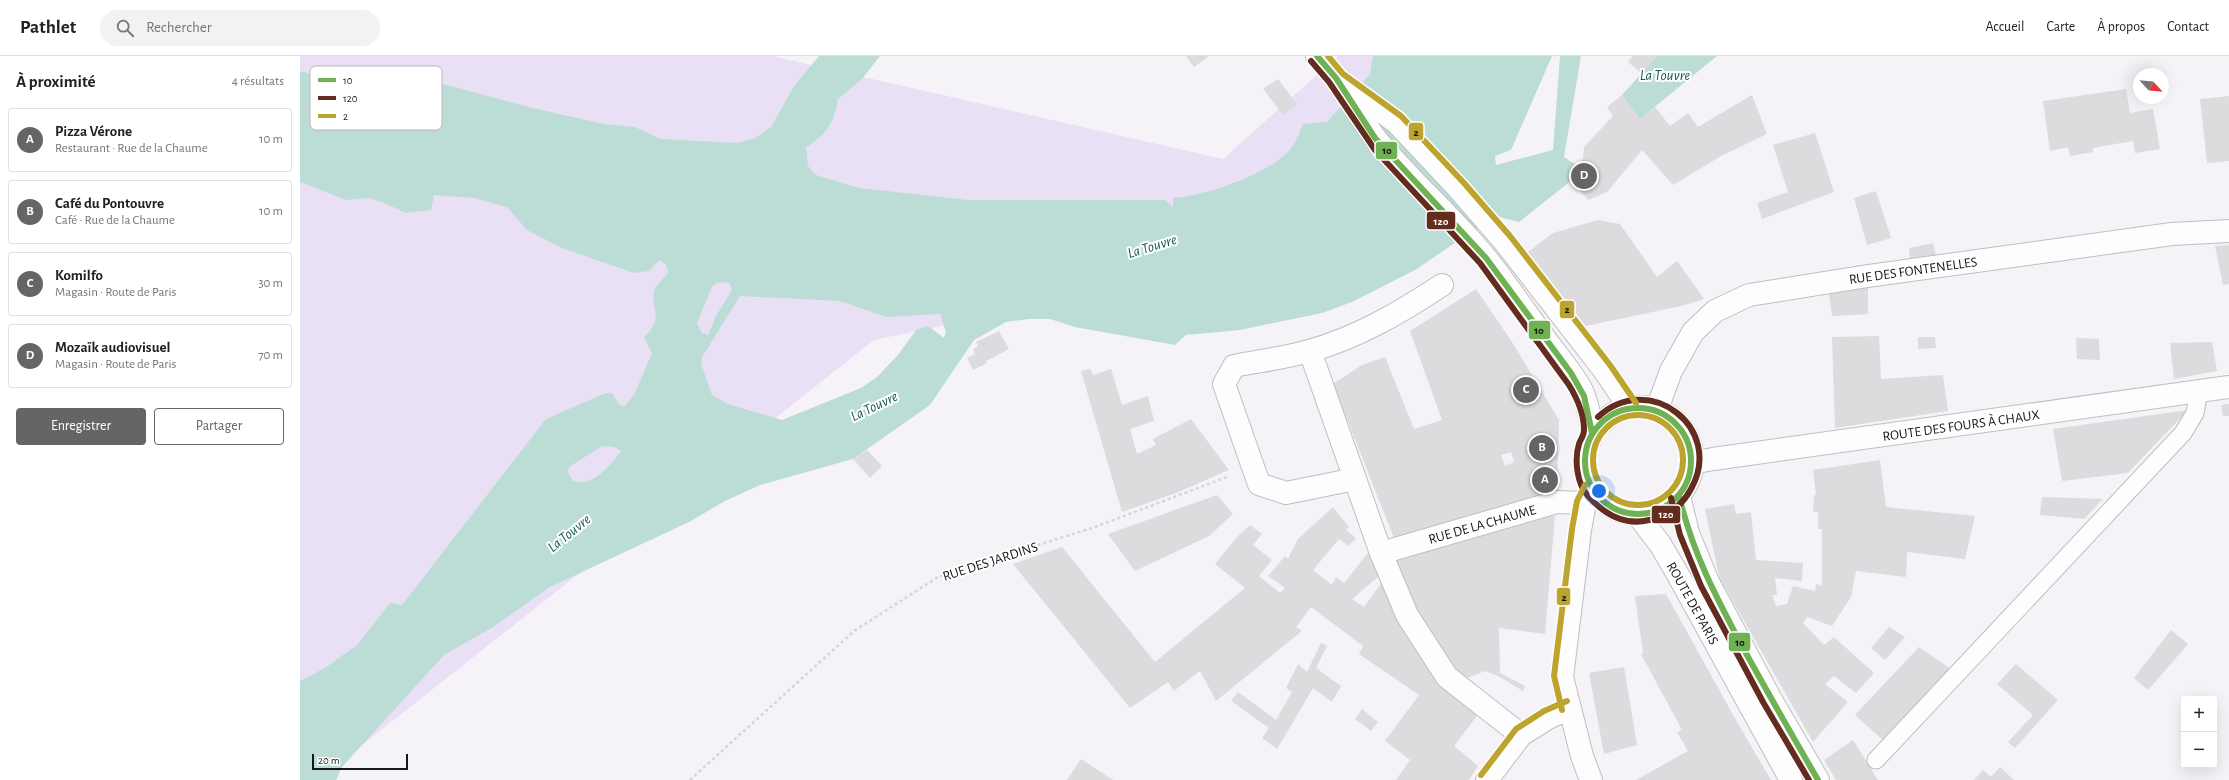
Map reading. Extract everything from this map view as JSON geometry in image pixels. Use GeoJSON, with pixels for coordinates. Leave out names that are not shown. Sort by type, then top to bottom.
{"type":"FeatureCollection","features":[{"type":"Feature","properties":{"kind":"street"},"geometry":{"type":"LineString","coordinates":[[1317,56],[1338,80],[1379,144],[1486,258],[1583,392],[1592,433]]}},
{"type":"Feature","properties":{"kind":"street"},"geometry":{"type":"LineString","coordinates":[[1338,80],[1396,122],[1458,188],[1504,241],[1604,370],[1629,407]]}},
{"type":"Feature","properties":{"kind":"street","name":"RUE DES FONTENELLES"},"geometry":{"type":"LineString","coordinates":[[1657,409],[1671,371],[1693,332],[1715,311],[1749,296],[1868,276],[2172,234],[2229,231]]}},
{"type":"Feature","properties":{"kind":"street"},"geometry":{"type":"LineString","coordinates":[[1355,479],[1286,493],[1259,484],[1224,384],[1234,366],[1310,351],[1356,334],[1403,310],[1442,285]]}},
{"type":"Feature","properties":{"kind":"street"},"geometry":{"type":"LineString","coordinates":[[1310,351],[1381,553],[1407,615],[1447,677],[1521,735]]}},
{"type":"Feature","properties":{"kind":"street","name":"ROUTE DES FOURS À CHAUX"},"geometry":{"type":"LineString","coordinates":[[1692,463],[2229,387]]}},
{"type":"Feature","properties":{"kind":"street"},"geometry":{"type":"LineString","coordinates":[[1588,496],[1623,512],[1637,514],[1652,512],[1667,506],[1679,496],[1688,481],[1692,463],[1691,449],[1683,430],[1669,415],[1657,409],[1643,406],[1629,407],[1614,412],[1602,421],[1592,433],[1586,448],[1585,466],[1588,496],[1562,677],[1591,780]]}},
{"type":"Feature","properties":{"kind":"street","name":"RUE DE LA CHAUME"},"geometry":{"type":"LineString","coordinates":[[1381,553],[1557,502],[1588,496]]}},
{"type":"Feature","properties":{"kind":"street","name":"ROUTE DE PARIS"},"geometry":{"type":"LineString","coordinates":[[1679,496],[1688,533],[1708,582],[1770,698],[1818,780]]}},
{"type":"Feature","properties":{"kind":"street","name":"ROUTE DE PARIS"},"geometry":{"type":"LineString","coordinates":[[1637,514],[1660,544],[1677,572],[1790,780]]}},
{"type":"Feature","properties":{"kind":"street"},"geometry":{"type":"LineString","coordinates":[[1487,780],[1521,735],[1548,718],[1570,708]]}},
{"type":"Feature","properties":{"kind":"lane"},"geometry":{"type":"LineString","coordinates":[[1876,760],[2183,433],[2195,413],[2199,391]]}},
{"type":"Feature","properties":{"kind":"path","name":"RUE DES JARDINS"},"geometry":{"type":"LineString","coordinates":[[690,780],[854,631],[938,577],[1095,527],[1227,477],[1252,465]]}},
{"type":"Feature","properties":{"kind":"shaded area"},"geometry":{"type":"Polygon","coordinates":[[[300,56],[772,56],[1223,159],[1338,56],[1466,56],[1133,286],[874,340],[318,780],[300,780],[300,56]]]}},
{"type":"Feature","properties":{"kind":"water","name":"La Touvre"},"geometry":{"type":"Polygon","coordinates":[[[819,56],[880,56],[862,79],[838,99],[835,114],[824,133],[806,147],[808,166],[816,175],[859,188],[968,200],[1165,200],[1173,207],[1173,198],[1186,197],[1202,193],[1237,182],[1255,174],[1283,156],[1294,144],[1303,124],[1327,122],[1370,74],[1373,56],[1552,56],[1511,150],[1495,156],[1496,165],[1553,150],[1560,56],[1581,56],[1564,157],[1576,165],[1572,180],[1519,222],[1495,216],[1415,270],[1352,302],[1322,313],[1240,330],[1186,335],[1175,345],[1075,327],[1050,319],[1028,319],[1006,322],[974,340],[930,405],[853,459],[760,485],[723,502],[691,521],[550,587],[493,627],[444,655],[342,767],[336,780],[300,780],[300,681],[325,668],[357,645],[390,603],[402,605],[546,419],[606,393],[612,393],[619,405],[625,406],[635,393],[652,353],[644,337],[651,330],[656,318],[653,295],[655,288],[668,273],[666,264],[659,260],[649,271],[634,273],[562,248],[527,230],[507,207],[473,198],[434,195],[431,210],[406,213],[382,202],[368,198],[346,200],[300,182],[300,71],[310,74],[310,130],[442,130],[442,84],[529,107],[603,124],[635,127],[660,139],[737,143],[756,138],[771,127],[794,86],[819,56]],[[729,282],[716,283],[712,287],[697,323],[701,332],[708,335],[716,316],[732,290],[729,282]],[[740,296],[702,357],[701,364],[712,395],[728,404],[782,420],[861,388],[877,377],[898,355],[916,330],[927,326],[944,338],[946,332],[940,314],[886,317],[840,301],[740,296]],[[602,446],[569,467],[568,472],[573,481],[587,481],[594,478],[612,463],[621,451],[614,447],[602,446]]]}},
{"type":"Feature","properties":{"kind":"water","name":"La Touvre"},"geometry":{"type":"Polygon","coordinates":[[[1657,56],[1717,56],[1640,119],[1622,95],[1657,56]]]}},
{"type":"Feature","properties":{"kind":"building"},"geometry":{"type":"Polygon","coordinates":[[[1186,56],[1209,56],[1194,67],[1186,56]]]}},
{"type":"Feature","properties":{"kind":"building"},"geometry":{"type":"Polygon","coordinates":[[[1633,56],[1657,56],[1642,74],[1628,62],[1633,56]]]}},
{"type":"Feature","properties":{"kind":"building"},"geometry":{"type":"Polygon","coordinates":[[[1278,79],[1297,104],[1283,115],[1263,89],[1278,79]]]}},
{"type":"Feature","properties":{"kind":"building"},"geometry":{"type":"Polygon","coordinates":[[[2126,89],[2130,113],[2153,109],[2160,149],[2135,153],[2133,141],[2093,148],[2093,152],[2070,156],[2068,147],[2050,151],[2043,101],[2126,89]]]}},
{"type":"Feature","properties":{"kind":"building"},"geometry":{"type":"Polygon","coordinates":[[[1622,95],[1640,119],[1655,107],[1670,126],[1688,113],[1698,127],[1752,95],[1767,134],[1721,156],[1673,185],[1642,150],[1607,192],[1588,200],[1572,180],[1576,165],[1583,159],[1584,147],[1613,116],[1607,107],[1622,95]]]}},
{"type":"Feature","properties":{"kind":"building"},"geometry":{"type":"Polygon","coordinates":[[[2229,96],[2229,161],[2207,163],[2200,99],[2229,96]]]}},
{"type":"Feature","properties":{"kind":"building"},"geometry":{"type":"Polygon","coordinates":[[[1815,133],[1834,192],[1762,219],[1757,203],[1788,192],[1773,145],[1815,133]]]}},
{"type":"Feature","properties":{"kind":"building"},"geometry":{"type":"Polygon","coordinates":[[[1876,191],[1891,238],[1867,245],[1854,198],[1876,191]]]}},
{"type":"Feature","properties":{"kind":"building"},"geometry":{"type":"Polygon","coordinates":[[[1598,220],[1620,224],[1657,277],[1677,261],[1704,299],[1681,306],[1581,327],[1567,303],[1562,306],[1524,255],[1553,233],[1598,220]]]}},
{"type":"Feature","properties":{"kind":"building"},"geometry":{"type":"Polygon","coordinates":[[[1933,243],[1936,256],[1910,259],[1909,248],[1933,243]]]}},
{"type":"Feature","properties":{"kind":"building"},"geometry":{"type":"Polygon","coordinates":[[[2229,245],[2229,284],[2223,285],[2215,246],[2229,245]]]}},
{"type":"Feature","properties":{"kind":"building"},"geometry":{"type":"Polygon","coordinates":[[[1868,285],[1868,314],[1832,316],[1829,294],[1868,285]]]}},
{"type":"Feature","properties":{"kind":"building"},"geometry":{"type":"Polygon","coordinates":[[[1476,289],[1512,342],[1559,420],[1557,489],[1448,524],[1394,538],[1333,384],[1362,365],[1385,357],[1414,429],[1442,420],[1410,331],[1476,289]],[[1511,452],[1501,455],[1505,466],[1514,462],[1511,452]]]}},
{"type":"Feature","properties":{"kind":"building"},"geometry":{"type":"Polygon","coordinates":[[[999,331],[1009,349],[986,361],[987,363],[973,370],[967,358],[975,354],[973,349],[978,346],[976,342],[999,331]]]}},
{"type":"Feature","properties":{"kind":"building"},"geometry":{"type":"Polygon","coordinates":[[[1879,336],[1881,379],[1943,375],[1948,411],[1835,428],[1832,337],[1879,336]]]}},
{"type":"Feature","properties":{"kind":"building"},"geometry":{"type":"Polygon","coordinates":[[[1918,337],[1935,337],[1936,348],[1918,349],[1918,337]]]}},
{"type":"Feature","properties":{"kind":"building"},"geometry":{"type":"Polygon","coordinates":[[[2076,338],[2099,339],[2100,360],[2077,359],[2076,338]]]}},
{"type":"Feature","properties":{"kind":"building"},"geometry":{"type":"Polygon","coordinates":[[[2212,342],[2217,371],[2174,379],[2170,343],[2212,342]]]}},
{"type":"Feature","properties":{"kind":"building"},"geometry":{"type":"Polygon","coordinates":[[[1090,369],[1093,375],[1111,369],[1122,405],[1148,396],[1154,421],[1130,429],[1137,454],[1156,445],[1153,439],[1191,419],[1229,470],[1176,493],[1122,512],[1081,371],[1090,369]]]}},
{"type":"Feature","properties":{"kind":"building"},"geometry":{"type":"Polygon","coordinates":[[[2229,404],[2229,416],[2223,416],[2221,405],[2229,404]]]}},
{"type":"Feature","properties":{"kind":"building"},"geometry":{"type":"Polygon","coordinates":[[[2188,410],[2128,473],[2062,481],[2053,429],[2188,410]]]}},
{"type":"Feature","properties":{"kind":"building"},"geometry":{"type":"Polygon","coordinates":[[[867,450],[882,466],[870,478],[853,459],[867,450]]]}},
{"type":"Feature","properties":{"kind":"building"},"geometry":{"type":"Polygon","coordinates":[[[1880,460],[1886,507],[1975,516],[1965,559],[1907,552],[1906,577],[1856,571],[1851,597],[1832,626],[1807,617],[1803,623],[1824,645],[1834,637],[1874,673],[1856,693],[1834,676],[1825,684],[1848,702],[1813,742],[1719,577],[1705,509],[1734,504],[1736,514],[1751,512],[1756,560],[1803,563],[1802,581],[1775,578],[1777,595],[1772,595],[1776,606],[1787,604],[1793,586],[1815,591],[1816,584],[1822,586],[1822,529],[1818,529],[1818,512],[1813,512],[1814,495],[1816,495],[1813,470],[1880,460]]]}},
{"type":"Feature","properties":{"kind":"building"},"geometry":{"type":"Polygon","coordinates":[[[1217,495],[1233,514],[1209,536],[1135,571],[1108,534],[1217,495]]]}},
{"type":"Feature","properties":{"kind":"building"},"geometry":{"type":"Polygon","coordinates":[[[2042,497],[2103,499],[2084,519],[2040,515],[2042,497]]]}},
{"type":"Feature","properties":{"kind":"building"},"geometry":{"type":"Polygon","coordinates":[[[1333,507],[1349,527],[1346,530],[1356,538],[1349,546],[1339,539],[1313,570],[1332,585],[1336,577],[1344,583],[1368,553],[1379,576],[1352,599],[1364,607],[1382,582],[1407,637],[1449,690],[1477,716],[1454,746],[1478,766],[1469,780],[1396,780],[1410,760],[1385,741],[1419,695],[1359,654],[1363,646],[1311,607],[1296,627],[1302,631],[1216,701],[1200,671],[1174,691],[1168,682],[1130,708],[1013,564],[1062,547],[1155,662],[1245,588],[1215,564],[1239,535],[1250,525],[1262,534],[1253,545],[1272,560],[1259,576],[1280,593],[1285,588],[1268,576],[1285,556],[1288,559],[1298,539],[1333,507]]]}},
{"type":"Feature","properties":{"kind":"building"},"geometry":{"type":"Polygon","coordinates":[[[1555,516],[1545,634],[1499,628],[1500,673],[1525,686],[1523,691],[1498,676],[1485,671],[1460,681],[1421,619],[1392,561],[1527,518],[1555,516]]]}},
{"type":"Feature","properties":{"kind":"building"},"geometry":{"type":"Polygon","coordinates":[[[1666,594],[1771,780],[1636,780],[1688,751],[1677,732],[1682,730],[1641,654],[1643,653],[1635,596],[1666,594]]]}},
{"type":"Feature","properties":{"kind":"building"},"geometry":{"type":"Polygon","coordinates":[[[1889,627],[1905,637],[1885,660],[1871,648],[1889,627]]]}},
{"type":"Feature","properties":{"kind":"building"},"geometry":{"type":"Polygon","coordinates":[[[2171,630],[2188,644],[2148,690],[2134,678],[2171,630]]]}},
{"type":"Feature","properties":{"kind":"building"},"geometry":{"type":"Polygon","coordinates":[[[1321,643],[1327,646],[1316,668],[1341,686],[1332,702],[1313,688],[1277,749],[1262,738],[1269,728],[1231,701],[1238,692],[1276,720],[1292,692],[1286,688],[1298,664],[1307,672],[1321,643]]]}},
{"type":"Feature","properties":{"kind":"building"},"geometry":{"type":"Polygon","coordinates":[[[1919,647],[1952,670],[1885,742],[1855,715],[1919,647]]]}},
{"type":"Feature","properties":{"kind":"building"},"geometry":{"type":"Polygon","coordinates":[[[2016,664],[2058,700],[2015,748],[2008,742],[2033,715],[1997,684],[2016,664]]]}},
{"type":"Feature","properties":{"kind":"building"},"geometry":{"type":"Polygon","coordinates":[[[1624,667],[1637,745],[1604,754],[1589,673],[1624,667]]]}},
{"type":"Feature","properties":{"kind":"building"},"geometry":{"type":"Polygon","coordinates":[[[1362,709],[1378,722],[1371,731],[1355,719],[1362,709]]]}},
{"type":"Feature","properties":{"kind":"building"},"geometry":{"type":"Polygon","coordinates":[[[1853,740],[1878,780],[1836,780],[1824,760],[1853,740]]]}},
{"type":"Feature","properties":{"kind":"building"},"geometry":{"type":"Polygon","coordinates":[[[1081,759],[1113,780],[1067,780],[1081,759]]]}},
{"type":"Feature","properties":{"kind":"building"},"geometry":{"type":"Polygon","coordinates":[[[2000,767],[2014,780],[1974,780],[1983,770],[1991,777],[2000,767]]]}},
{"type":"Feature","properties":{"kind":"transit line","name":"10"},"geometry":{"type":"LineString","coordinates":[[1317,56],[1336,78],[1375,138],[1486,258],[1571,373],[1584,396],[1592,433]]}},
{"type":"Feature","properties":{"kind":"transit line","name":"2"},"geometry":{"type":"LineString","coordinates":[[1328,56],[1343,74],[1401,116],[1464,183],[1510,236],[1610,365],[1636,403]]}},
{"type":"Feature","properties":{"kind":"transit line","name":"120"},"geometry":{"type":"LineString","coordinates":[[1311,61],[1329,82],[1375,150],[1480,263],[1569,385],[1575,395],[1583,418],[1584,432],[1578,450],[1577,464],[1581,485],[1588,496],[1608,513],[1623,520],[1632,521],[1649,520],[1663,516],[1679,505],[1691,489],[1699,466],[1698,445],[1690,427],[1676,412],[1659,403],[1639,400],[1618,404],[1598,417]]}},
{"type":"Feature","properties":{"kind":"transit line","name":"10"},"geometry":{"type":"LineString","coordinates":[[1638,408],[1658,412],[1676,423],[1687,441],[1691,461],[1687,481],[1676,499],[1658,510],[1638,514],[1618,510],[1600,499],[1589,481],[1585,461],[1589,441],[1600,423],[1618,412],[1638,408]]}},
{"type":"Feature","properties":{"kind":"transit line","name":"2"},"geometry":{"type":"LineString","coordinates":[[1638,415],[1655,419],[1670,428],[1679,443],[1683,460],[1679,477],[1670,492],[1655,501],[1638,505],[1621,501],[1606,492],[1597,477],[1593,460],[1597,443],[1606,428],[1621,419],[1638,415]]}},
{"type":"Feature","properties":{"kind":"transit line","name":"2"},"geometry":{"type":"LineString","coordinates":[[1562,710],[1554,676],[1572,529],[1577,501],[1585,485]]}},
{"type":"Feature","properties":{"kind":"transit line","name":"10"},"geometry":{"type":"LineString","coordinates":[[1679,496],[1691,536],[1713,590],[1750,661],[1818,780]]}},
{"type":"Feature","properties":{"kind":"transit line","name":"120"},"geometry":{"type":"LineString","coordinates":[[1671,498],[1680,535],[1701,586],[1763,702],[1809,780]]}},
{"type":"Feature","properties":{"kind":"transit line","name":"2"},"geometry":{"type":"LineString","coordinates":[[1481,775],[1516,729],[1544,711],[1567,701]]}},
{"type":"Feature","properties":{"kind":"place","name":"Mozaïk audiovisuel"},"geometry":{"type":"Point","coordinates":[1584,176]}},
{"type":"Feature","properties":{"kind":"place","name":"Komilfo"},"geometry":{"type":"Point","coordinates":[1526,390]}},
{"type":"Feature","properties":{"kind":"place","name":"Café du Pontouvre"},"geometry":{"type":"Point","coordinates":[1542,448]}},
{"type":"Feature","properties":{"kind":"place","name":"Pizza Vérone"},"geometry":{"type":"Point","coordinates":[1545,480]}}]}
